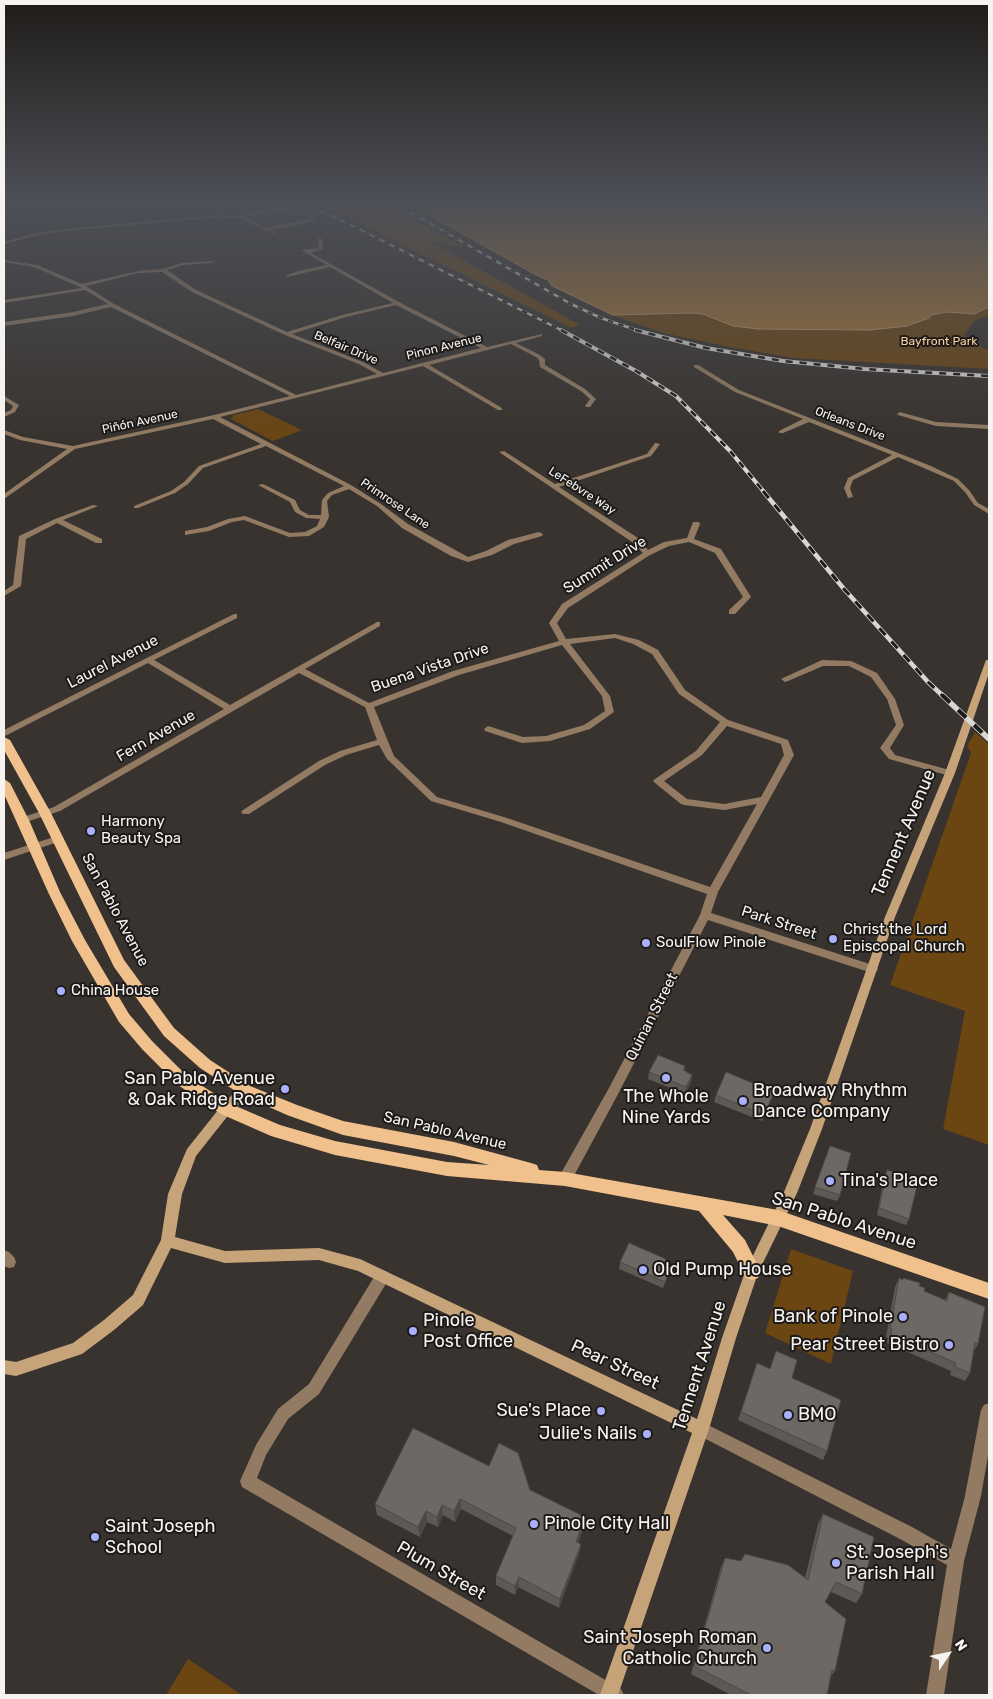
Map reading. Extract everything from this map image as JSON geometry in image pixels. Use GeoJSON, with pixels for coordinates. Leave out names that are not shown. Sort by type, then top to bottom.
{"type":"FeatureCollection","features":[{"type":"Feature","properties":{"kind":"main road","name":"San Pablo Avenue"},"geometry":{"type":"LineString","coordinates":[[4,740],[45,814],[119,962],[169,1032],[205,1064],[245,1090],[292,1110],[343,1128],[454,1150],[565,1179],[657,1195],[704,1206],[778,1218],[989,1291]]}},
{"type":"Feature","properties":{"kind":"main road","name":"San Pablo Avenue"},"geometry":{"type":"LineString","coordinates":[[4,783],[24,820],[54,892],[79,941],[124,1018],[147,1046],[183,1081],[226,1109],[277,1131],[335,1148],[447,1169],[565,1179]]}},
{"type":"Feature","properties":{"kind":"main road"},"geometry":{"type":"LineString","coordinates":[[704,1206],[739,1246],[752,1272]]}},
{"type":"Feature","properties":{"kind":"street"},"geometry":{"type":"LineString","coordinates":[[73,283],[294,396]]}},
{"type":"Feature","properties":{"kind":"street"},"geometry":{"type":"LineString","coordinates":[[4,302],[99,283]]}},
{"type":"Feature","properties":{"kind":"street","name":"Belfair Drive"},"geometry":{"type":"LineString","coordinates":[[183,283],[194,291],[287,334],[361,363],[381,374]]}},
{"type":"Feature","properties":{"kind":"street"},"geometry":{"type":"LineString","coordinates":[[361,283],[486,348]]}},
{"type":"Feature","properties":{"kind":"street"},"geometry":{"type":"LineString","coordinates":[[287,334],[344,316],[397,303]]}},
{"type":"Feature","properties":{"kind":"street"},"geometry":{"type":"LineString","coordinates":[[4,324],[73,314],[112,305]]}},
{"type":"Feature","properties":{"kind":"street","name":"Pinon Avenue"},"geometry":{"type":"LineString","coordinates":[[294,396],[540,335]]}},
{"type":"Feature","properties":{"kind":"street"},"geometry":{"type":"LineString","coordinates":[[511,342],[538,356],[542,360],[542,366],[584,390],[593,398],[588,406]]}},
{"type":"Feature","properties":{"kind":"street"},"geometry":{"type":"LineString","coordinates":[[424,364],[500,409]]}},
{"type":"Feature","properties":{"kind":"street","name":"Orleans Drive"},"geometry":{"type":"LineString","coordinates":[[696,366],[737,391],[929,467],[956,480],[976,504],[989,512]]}},
{"type":"Feature","properties":{"kind":"street","name":"Piñón Avenue"},"geometry":{"type":"LineString","coordinates":[[4,497],[73,448],[214,417],[294,396]]}},
{"type":"Feature","properties":{"kind":"street"},"geometry":{"type":"LineString","coordinates":[[4,398],[16,405],[13,411],[4,415]]}},
{"type":"Feature","properties":{"kind":"street"},"geometry":{"type":"LineString","coordinates":[[900,414],[936,424],[989,427]]}},
{"type":"Feature","properties":{"kind":"street","name":"Primrose Lane"},"geometry":{"type":"LineString","coordinates":[[214,417],[349,486],[379,505],[405,526],[468,560],[489,554],[511,542],[539,534]]}},
{"type":"Feature","properties":{"kind":"street"},"geometry":{"type":"LineString","coordinates":[[781,432],[807,420]]}},
{"type":"Feature","properties":{"kind":"street"},"geometry":{"type":"LineString","coordinates":[[4,432],[22,439],[73,448]]}},
{"type":"Feature","properties":{"kind":"street"},"geometry":{"type":"LineString","coordinates":[[136,507],[173,492],[186,484],[201,467],[267,444]]}},
{"type":"Feature","properties":{"kind":"street"},"geometry":{"type":"LineString","coordinates":[[555,486],[649,455],[657,444]]}},
{"type":"Feature","properties":{"kind":"street","name":"LeFebvre Way"},"geometry":{"type":"LineString","coordinates":[[502,452],[636,540],[647,553]]}},
{"type":"Feature","properties":{"kind":"street"},"geometry":{"type":"LineString","coordinates":[[850,497],[847,488],[850,479],[897,455]]}},
{"type":"Feature","properties":{"kind":"street"},"geometry":{"type":"LineString","coordinates":[[261,485],[293,501],[297,511],[308,517],[325,517]]}},
{"type":"Feature","properties":{"kind":"street"},"geometry":{"type":"LineString","coordinates":[[188,533],[209,529],[230,520],[245,518],[289,535],[306,534],[320,527],[325,517],[324,500],[330,494],[349,486]]}},
{"type":"Feature","properties":{"kind":"street"},"geometry":{"type":"LineString","coordinates":[[4,594],[17,586],[22,538],[57,520],[94,506]]}},
{"type":"Feature","properties":{"kind":"street"},"geometry":{"type":"LineString","coordinates":[[57,520],[100,542]]}},
{"type":"Feature","properties":{"kind":"street"},"geometry":{"type":"LineString","coordinates":[[696,524],[690,540],[718,551],[748,597],[732,612]]}},
{"type":"Feature","properties":{"kind":"street","name":"Summit Drive"},"geometry":{"type":"LineString","coordinates":[[488,729],[522,740],[546,740],[587,727],[610,712],[606,696],[564,642],[553,623],[565,606],[647,553],[667,544],[690,540]]}},
{"type":"Feature","properties":{"kind":"street","name":"Laurel Avenue"},"geometry":{"type":"LineString","coordinates":[[4,733],[234,616]]}},
{"type":"Feature","properties":{"kind":"street","name":"Fern Avenue"},"geometry":{"type":"LineString","coordinates":[[24,820],[57,809],[377,624]]}},
{"type":"Feature","properties":{"kind":"street","name":"Buena Vista Drive"},"geometry":{"type":"LineString","coordinates":[[713,892],[504,820],[434,799],[390,757],[369,706],[412,688],[456,673],[564,642],[615,636],[636,642],[655,652],[682,692],[725,722],[785,742],[789,756],[763,800]]}},
{"type":"Feature","properties":{"kind":"street"},"geometry":{"type":"LineString","coordinates":[[148,660],[230,709]]}},
{"type":"Feature","properties":{"kind":"street","name":"Tennent Avenue"},"geometry":{"type":"LineString","coordinates":[[611,1694],[752,1272],[778,1218],[816,1129],[890,917],[950,774],[989,662]]}},
{"type":"Feature","properties":{"kind":"street"},"geometry":{"type":"LineString","coordinates":[[785,679],[822,663],[851,664],[874,675],[891,699],[900,724],[885,748],[892,757],[950,774]]}},
{"type":"Feature","properties":{"kind":"street"},"geometry":{"type":"LineString","coordinates":[[298,669],[369,706]]}},
{"type":"Feature","properties":{"kind":"street"},"geometry":{"type":"LineString","coordinates":[[725,722],[699,754],[658,781],[684,802],[724,807],[763,800]]}},
{"type":"Feature","properties":{"kind":"street"},"geometry":{"type":"LineString","coordinates":[[246,812],[322,763],[343,753],[382,741]]}},
{"type":"Feature","properties":{"kind":"street","name":"Quinan Street"},"geometry":{"type":"LineString","coordinates":[[565,1179],[613,1092],[705,915],[713,892],[763,800]]}},
{"type":"Feature","properties":{"kind":"street"},"geometry":{"type":"LineString","coordinates":[[4,857],[57,839]]}},
{"type":"Feature","properties":{"kind":"street","name":"Park Street"},"geometry":{"type":"LineString","coordinates":[[705,915],[872,969]]}},
{"type":"Feature","properties":{"kind":"street"},"geometry":{"type":"LineString","coordinates":[[4,1366],[16,1368],[77,1349],[109,1326],[138,1300],[168,1242],[175,1194],[192,1153],[226,1109],[245,1090]]}},
{"type":"Feature","properties":{"kind":"street","name":"Pear Street"},"geometry":{"type":"LineString","coordinates":[[168,1242],[226,1257],[319,1254],[360,1266],[701,1429],[906,1533],[956,1561]]}},
{"type":"Feature","properties":{"kind":"street","name":"Plum Street"},"geometry":{"type":"LineString","coordinates":[[382,1277],[314,1389],[284,1414],[261,1450],[248,1481],[611,1694]]}},
{"type":"Feature","properties":{"kind":"street"},"geometry":{"type":"LineString","coordinates":[[935,1695],[956,1561],[973,1496],[989,1410]]}},
{"type":"Feature","properties":{"kind":"green space"},"geometry":{"type":"Polygon","coordinates":[[[480,283],[505,283],[580,325],[571,328],[480,283]]]}},
{"type":"Feature","properties":{"kind":"green space","name":"Bayfront Park"},"geometry":{"type":"Polygon","coordinates":[[[550,283],[989,283],[989,316],[975,320],[964,335],[989,350],[989,369],[794,358],[730,347],[663,333],[617,317],[552,286],[550,283]]]}},
{"type":"Feature","properties":{"kind":"green space"},"geometry":{"type":"Polygon","coordinates":[[[258,409],[302,430],[273,441],[231,419],[234,415],[258,409]]]}},
{"type":"Feature","properties":{"kind":"green space"},"geometry":{"type":"Polygon","coordinates":[[[975,732],[989,744],[989,1145],[943,1129],[965,1011],[890,985],[971,753],[967,746],[975,732]]]}},
{"type":"Feature","properties":{"kind":"green space"},"geometry":{"type":"Polygon","coordinates":[[[791,1249],[853,1271],[831,1364],[765,1333],[791,1249]]]}},
{"type":"Feature","properties":{"kind":"green space"},"geometry":{"type":"Polygon","coordinates":[[[188,1659],[242,1695],[166,1695],[188,1659]]]}},
{"type":"Feature","properties":{"kind":"shaded area"},"geometry":{"type":"Polygon","coordinates":[[[550,283],[989,283],[989,307],[974,314],[948,312],[931,315],[929,318],[907,326],[870,330],[758,329],[733,326],[703,314],[613,315],[552,286],[550,283]]]}},
{"type":"Feature","properties":{"kind":"building"},"geometry":{"type":"Polygon","coordinates":[[[658,1055],[685,1066],[683,1070],[692,1075],[686,1087],[649,1072],[658,1055]]]}},
{"type":"Feature","properties":{"kind":"building","name":"Broadway Rhythm Dance Company"},"geometry":{"type":"Polygon","coordinates":[[[726,1072],[774,1092],[764,1115],[716,1095],[726,1072]]]}},
{"type":"Feature","properties":{"kind":"building","name":"Tina's Place"},"geometry":{"type":"Polygon","coordinates":[[[830,1146],[851,1153],[840,1195],[815,1187],[830,1146]]]}},
{"type":"Feature","properties":{"kind":"building"},"geometry":{"type":"Polygon","coordinates":[[[887,1170],[917,1179],[918,1182],[909,1219],[879,1208],[887,1170]]]}},
{"type":"Feature","properties":{"kind":"building","name":"Old Pump House"},"geometry":{"type":"Polygon","coordinates":[[[629,1243],[666,1259],[664,1265],[671,1267],[665,1282],[620,1262],[629,1243]]]}},
{"type":"Feature","properties":{"kind":"building"},"geometry":{"type":"Polygon","coordinates":[[[899,1278],[920,1283],[919,1286],[925,1288],[924,1291],[947,1301],[949,1292],[985,1307],[978,1344],[975,1342],[970,1373],[955,1367],[956,1363],[891,1335],[892,1329],[890,1329],[899,1278]]]}},
{"type":"Feature","properties":{"kind":"building","name":"BMO"},"geometry":{"type":"Polygon","coordinates":[[[776,1351],[797,1360],[792,1378],[841,1400],[827,1451],[741,1412],[757,1363],[770,1369],[776,1351]]]}},
{"type":"Feature","properties":{"kind":"building","name":"Pinole City Hall"},"geometry":{"type":"Polygon","coordinates":[[[413,1428],[489,1466],[499,1443],[518,1453],[530,1490],[585,1517],[576,1542],[581,1544],[560,1599],[519,1577],[515,1586],[496,1576],[516,1528],[460,1499],[454,1511],[442,1505],[437,1517],[426,1511],[418,1527],[375,1504],[413,1428]]]}},
{"type":"Feature","properties":{"kind":"building","name":"Saint Joseph Roman Catholic Church"},"geometry":{"type":"Polygon","coordinates":[[[823,1514],[874,1537],[862,1594],[836,1582],[825,1602],[846,1619],[835,1671],[832,1670],[827,1695],[751,1695],[694,1666],[725,1558],[741,1561],[745,1554],[788,1565],[808,1580],[823,1514]]]}},
{"type":"Feature","properties":{"kind":"railway"},"geometry":{"type":"LineString","coordinates":[[468,283],[561,330]]}},
{"type":"Feature","properties":{"kind":"railway"},"geometry":{"type":"LineString","coordinates":[[535,283],[571,304],[601,318],[639,331]]}},
{"type":"Feature","properties":{"kind":"railway"},"geometry":{"type":"LineString","coordinates":[[561,330],[636,371],[676,396],[730,451],[764,492]]}},
{"type":"Feature","properties":{"kind":"railway"},"geometry":{"type":"LineString","coordinates":[[635,330],[706,348],[783,361],[865,369],[989,376]]}},
{"type":"Feature","properties":{"kind":"railway"},"geometry":{"type":"LineString","coordinates":[[763,491],[844,589],[928,682],[944,697]]}},
{"type":"Feature","properties":{"kind":"railway"},"geometry":{"type":"LineString","coordinates":[[942,695],[989,739]]}},
{"type":"Feature","properties":{"kind":"place","name":"Harmony Beauty Spa"},"geometry":{"type":"Point","coordinates":[91,831]}},
{"type":"Feature","properties":{"kind":"place","name":"Christ the Lord Episcopal Church"},"geometry":{"type":"Point","coordinates":[833,939]}},
{"type":"Feature","properties":{"kind":"place","name":"SoulFlow Pinole"},"geometry":{"type":"Point","coordinates":[646,943]}},
{"type":"Feature","properties":{"kind":"place","name":"China House"},"geometry":{"type":"Point","coordinates":[61,991]}},
{"type":"Feature","properties":{"kind":"place","name":"The Whole Nine Yards"},"geometry":{"type":"Point","coordinates":[666,1078]}},
{"type":"Feature","properties":{"kind":"place","name":"San Pablo Avenue & Oak Ridge Road"},"geometry":{"type":"Point","coordinates":[285,1089]}},
{"type":"Feature","properties":{"kind":"place","name":"Broadway Rhythm Dance Company"},"geometry":{"type":"Point","coordinates":[743,1101]}},
{"type":"Feature","properties":{"kind":"place","name":"Tina's Place"},"geometry":{"type":"Point","coordinates":[830,1181]}},
{"type":"Feature","properties":{"kind":"place","name":"Old Pump House"},"geometry":{"type":"Point","coordinates":[643,1270]}},
{"type":"Feature","properties":{"kind":"place","name":"Bank of Pinole"},"geometry":{"type":"Point","coordinates":[903,1317]}},
{"type":"Feature","properties":{"kind":"place","name":"Pinole Post Office"},"geometry":{"type":"Point","coordinates":[413,1331]}},
{"type":"Feature","properties":{"kind":"place","name":"Pear Street Bistro"},"geometry":{"type":"Point","coordinates":[949,1345]}},
{"type":"Feature","properties":{"kind":"place","name":"Sue's Place"},"geometry":{"type":"Point","coordinates":[601,1411]}},
{"type":"Feature","properties":{"kind":"place","name":"BMO"},"geometry":{"type":"Point","coordinates":[788,1415]}},
{"type":"Feature","properties":{"kind":"place","name":"Julie's Nails"},"geometry":{"type":"Point","coordinates":[647,1434]}},
{"type":"Feature","properties":{"kind":"place","name":"Pinole City Hall"},"geometry":{"type":"Point","coordinates":[534,1524]}},
{"type":"Feature","properties":{"kind":"place","name":"Saint Joseph School"},"geometry":{"type":"Point","coordinates":[95,1537]}},
{"type":"Feature","properties":{"kind":"place","name":"St. Joseph's Parish Hall"},"geometry":{"type":"Point","coordinates":[836,1563]}},
{"type":"Feature","properties":{"kind":"place","name":"Saint Joseph Roman Catholic Church"},"geometry":{"type":"Point","coordinates":[767,1648]}}]}
